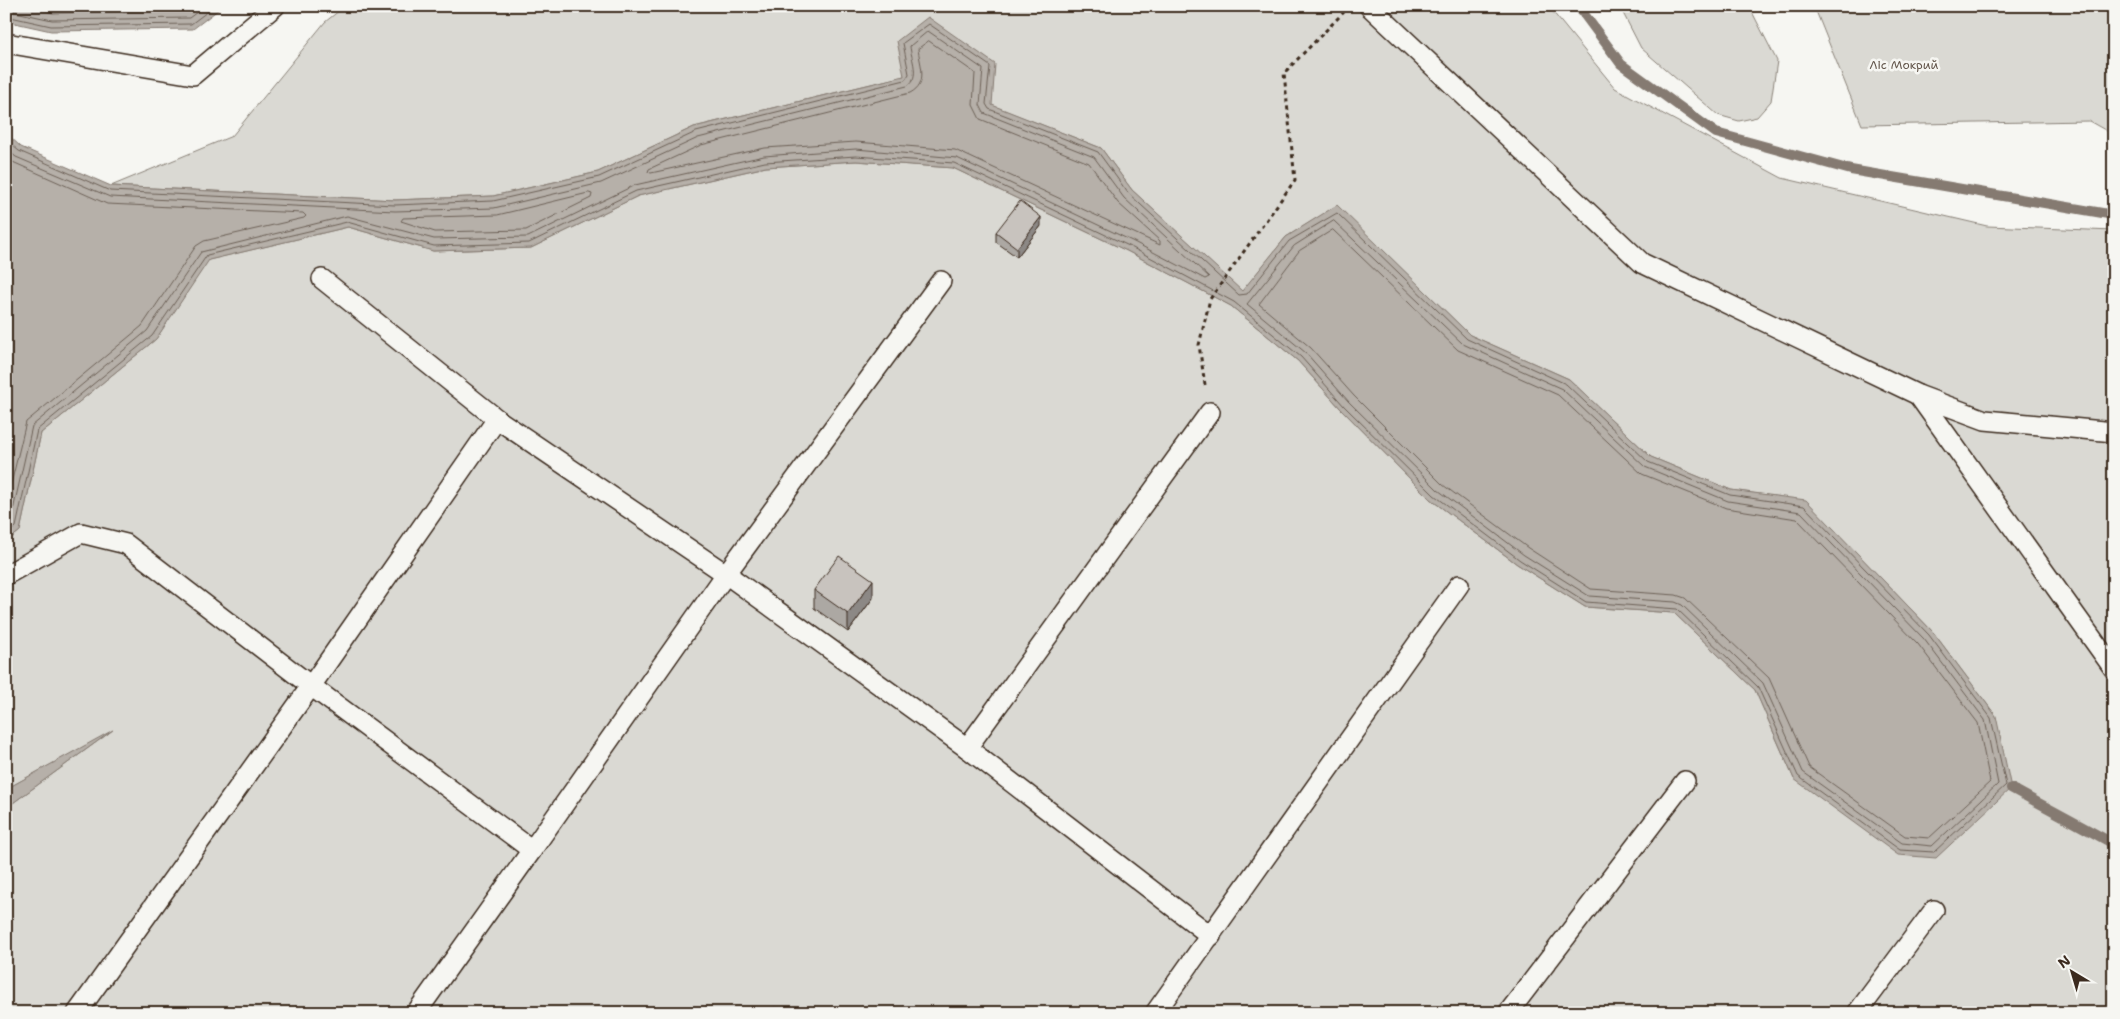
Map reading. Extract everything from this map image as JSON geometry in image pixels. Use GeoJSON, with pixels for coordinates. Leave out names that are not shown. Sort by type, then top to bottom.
{"type":"FeatureCollection","features":[{"type":"Feature","properties":{"kind":"lane"},"geometry":{"type":"LineString","coordinates":[[6,43],[193,74],[275,6]]}},
{"type":"Feature","properties":{"kind":"lane"},"geometry":{"type":"LineString","coordinates":[[1369,6],[1642,263],[1918,395],[1985,420],[2114,432]]}},
{"type":"Feature","properties":{"kind":"lane"},"geometry":{"type":"LineString","coordinates":[[322,279],[498,419],[726,574],[967,748],[1211,936]]}},
{"type":"Feature","properties":{"kind":"lane"},"geometry":{"type":"LineString","coordinates":[[416,1013],[726,574],[941,281]]}},
{"type":"Feature","properties":{"kind":"lane"},"geometry":{"type":"LineString","coordinates":[[1918,395],[2114,669]]}},
{"type":"Feature","properties":{"kind":"lane"},"geometry":{"type":"LineString","coordinates":[[967,748],[1210,412]]}},
{"type":"Feature","properties":{"kind":"lane"},"geometry":{"type":"LineString","coordinates":[[76,1013],[311,686],[498,419]]}},
{"type":"Feature","properties":{"kind":"lane"},"geometry":{"type":"LineString","coordinates":[[6,575],[81,533],[126,544],[311,686],[532,850]]}},
{"type":"Feature","properties":{"kind":"lane"},"geometry":{"type":"LineString","coordinates":[[1155,1013],[1459,585]]}},
{"type":"Feature","properties":{"kind":"lane"},"geometry":{"type":"LineString","coordinates":[[1508,1013],[1685,780]]}},
{"type":"Feature","properties":{"kind":"lane"},"geometry":{"type":"LineString","coordinates":[[1857,1013],[1934,910]]}},
{"type":"Feature","properties":{"kind":"path"},"geometry":{"type":"LineString","coordinates":[[1210,412],[1199,345],[1210,299],[1296,180],[1284,73],[1350,6]]}},
{"type":"Feature","properties":{"kind":"green space"},"geometry":{"type":"Polygon","coordinates":[[[345,6],[1548,6],[1615,88],[1782,178],[1987,226],[2114,231],[2114,1013],[797,1013],[774,1007],[771,1013],[6,1013],[6,808],[109,733],[6,789],[6,542],[20,531],[41,433],[156,339],[208,260],[348,227],[433,251],[531,248],[638,196],[766,167],[856,161],[953,168],[1127,251],[1231,306],[1298,361],[1341,409],[1430,499],[1517,564],[1585,607],[1674,613],[1755,690],[1794,779],[1996,716],[1933,632],[1806,501],[1731,490],[1651,457],[1569,379],[1470,335],[1337,206],[1286,237],[1242,292],[1132,190],[1101,148],[991,105],[904,76],[694,127],[598,172],[493,196],[395,200],[111,186],[232,136],[325,22],[345,6]]]}},
{"type":"Feature","properties":{"kind":"green space"},"geometry":{"type":"Polygon","coordinates":[[[1623,6],[1749,6],[1777,61],[1771,101],[1757,117],[1739,121],[1718,115],[1641,48],[1623,13],[1623,6]]]}},
{"type":"Feature","properties":{"kind":"green space","name":"Ліс Мокрий"},"geometry":{"type":"Polygon","coordinates":[[[1814,6],[2114,6],[2114,135],[2089,121],[1862,125],[1814,6]]]}},
{"type":"Feature","properties":{"kind":"water"},"geometry":{"type":"Polygon","coordinates":[[[6,6],[223,6],[193,29],[51,31],[6,21],[6,6]]]}},
{"type":"Feature","properties":{"kind":"water"},"geometry":{"type":"Polygon","coordinates":[[[928,17],[995,64],[992,105],[1101,148],[1132,190],[1242,291],[1286,237],[1337,205],[1470,335],[1569,379],[1651,457],[1731,490],[1806,500],[1933,632],[1996,716],[2011,788],[1936,858],[1898,855],[1794,779],[1755,690],[1674,613],[1585,607],[1517,564],[1430,499],[1341,409],[1298,361],[1231,306],[1127,251],[953,168],[856,161],[766,167],[638,196],[531,248],[433,251],[348,227],[209,260],[156,339],[41,433],[20,531],[6,542],[6,133],[21,147],[111,186],[395,200],[493,196],[598,172],[694,127],[904,76],[897,41],[928,17]]]}},
{"type":"Feature","properties":{"kind":"water"},"geometry":{"type":"Polygon","coordinates":[[[113,730],[6,808],[6,789],[113,730]]]}},
{"type":"Feature","properties":{"kind":"building"},"geometry":{"type":"Polygon","coordinates":[[[1020,201],[1041,217],[1017,248],[996,232],[1020,201]]]}},
{"type":"Feature","properties":{"kind":"building"},"geometry":{"type":"Polygon","coordinates":[[[839,556],[873,580],[848,614],[814,590],[839,556]]]}},
{"type":"Feature","properties":{"kind":"waterway"},"geometry":{"type":"LineString","coordinates":[[1578,6],[1621,64],[1716,133],[1851,170],[2114,215]]}},
{"type":"Feature","properties":{"kind":"waterway"},"geometry":{"type":"LineString","coordinates":[[2011,788],[2114,844]]}}]}
